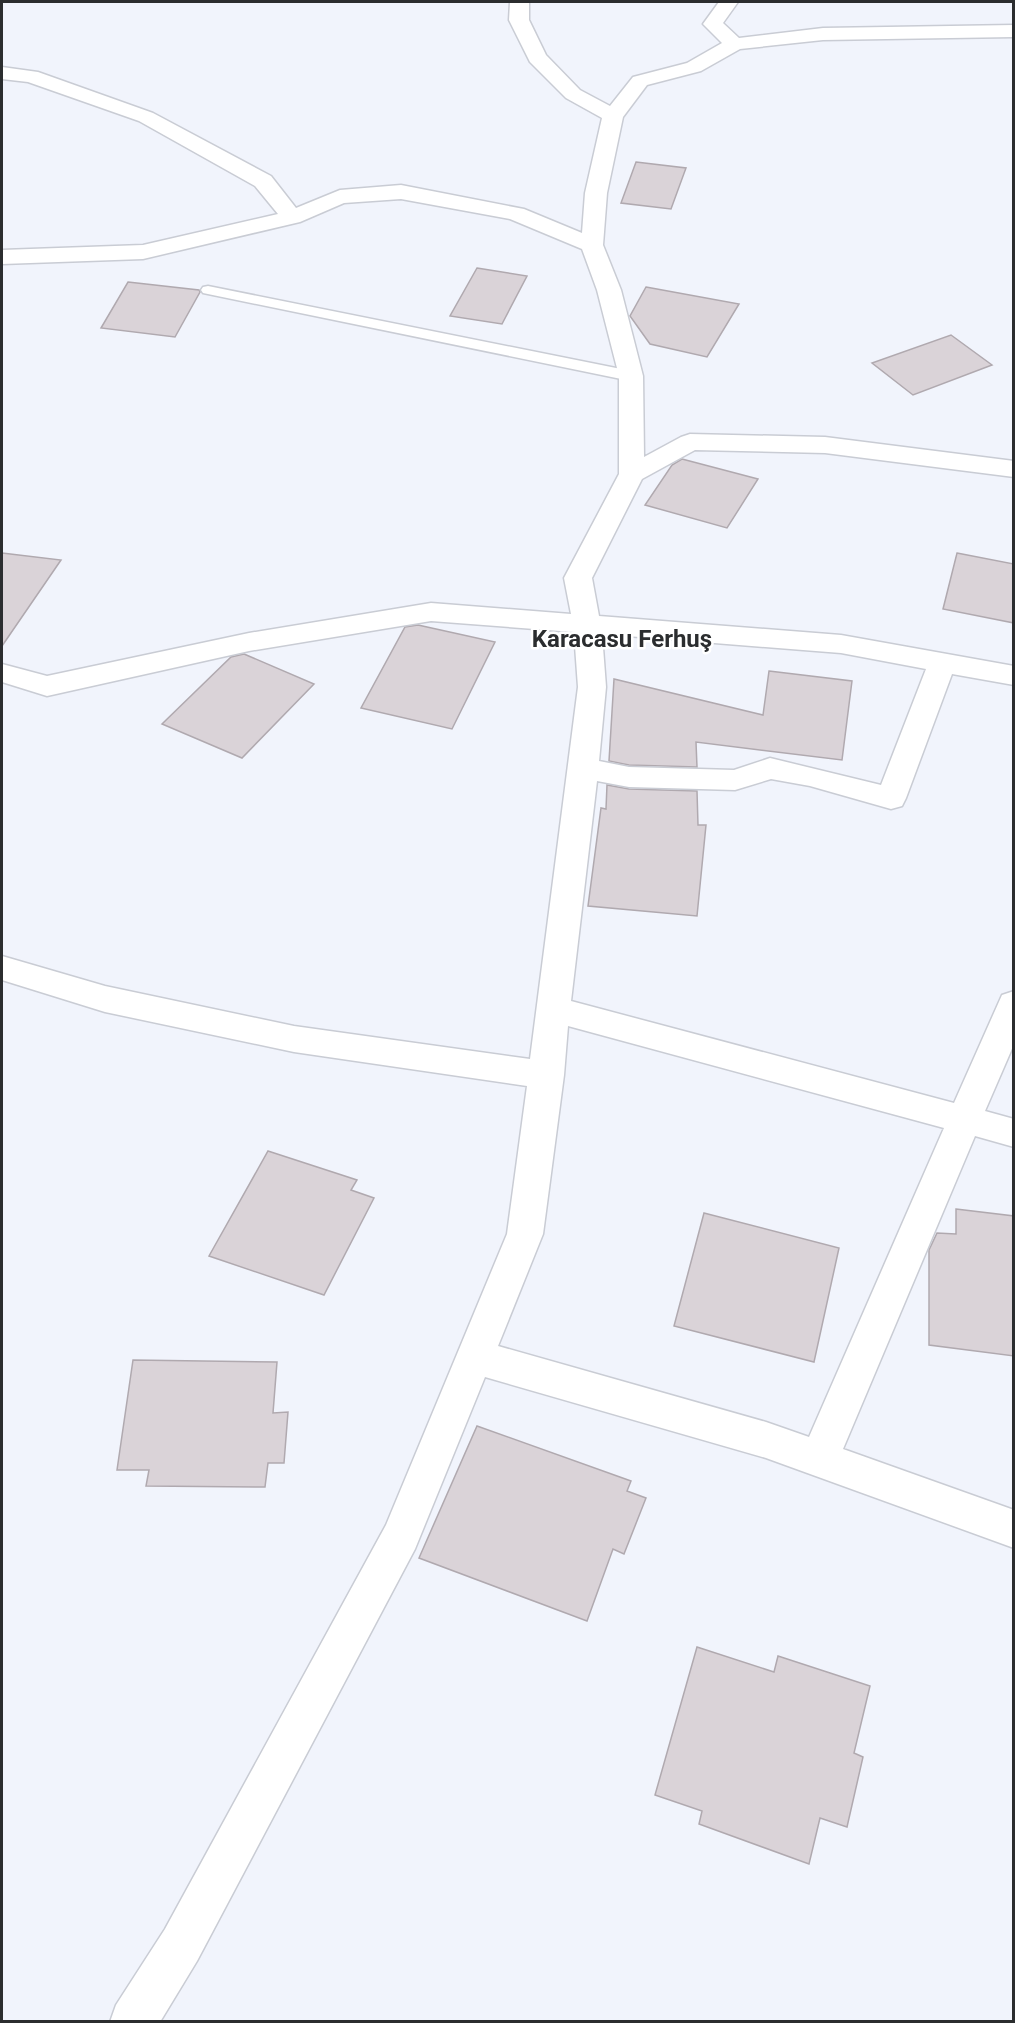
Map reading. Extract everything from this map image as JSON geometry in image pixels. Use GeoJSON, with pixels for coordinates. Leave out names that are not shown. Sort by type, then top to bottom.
{"type":"FeatureCollection","features":[{"type":"Feature","properties":{"kind":"street"},"geometry":{"type":"LineString","coordinates":[[520,2],[519,20],[537,57],[573,94],[613,116]]}},
{"type":"Feature","properties":{"kind":"street"},"geometry":{"type":"LineString","coordinates":[[728,2],[713,24],[735,44]]}},
{"type":"Feature","properties":{"kind":"street"},"geometry":{"type":"LineString","coordinates":[[133,2022],[181,1945],[401,1536],[525,1234],[547,1075],[592,687],[587,624],[578,578],[632,474],[631,376],[609,290],[592,245],[596,193],[613,116],[640,81],[694,67],[735,44],[823,34],[1014,31]]}},
{"type":"Feature","properties":{"kind":"street"},"geometry":{"type":"LineString","coordinates":[[2,73],[31,76],[146,117],[263,181],[292,217]]}},
{"type":"Feature","properties":{"kind":"street"},"geometry":{"type":"LineString","coordinates":[[2,257],[143,252],[292,217],[340,197],[401,192],[516,214],[592,245]]}},
{"type":"Feature","properties":{"kind":"street"},"geometry":{"type":"LineString","coordinates":[[632,474],[690,441],[825,445],[1014,469]]}},
{"type":"Feature","properties":{"kind":"street"},"geometry":{"type":"LineString","coordinates":[[2,673],[47,686],[249,642],[431,612],[841,644],[1014,676]]}},
{"type":"Feature","properties":{"kind":"street"},"geometry":{"type":"LineString","coordinates":[[584,768],[629,777],[735,780],[770,768],[810,776],[891,798],[942,663]]}},
{"type":"Feature","properties":{"kind":"street"},"geometry":{"type":"LineString","coordinates":[[2,968],[105,999],[294,1040],[547,1075]]}},
{"type":"Feature","properties":{"kind":"street"},"geometry":{"type":"LineString","coordinates":[[819,1459],[1014,1004]]}},
{"type":"Feature","properties":{"kind":"street"},"geometry":{"type":"LineString","coordinates":[[554,1009],[1014,1133]]}},
{"type":"Feature","properties":{"kind":"street"},"geometry":{"type":"LineString","coordinates":[[476,1357],[754,1437],[1014,1528]]}},
{"type":"Feature","properties":{"kind":"lane"},"geometry":{"type":"LineString","coordinates":[[208,290],[631,376]]}},
{"type":"Feature","properties":{"kind":"building"},"geometry":{"type":"Polygon","coordinates":[[[636,162],[686,168],[671,209],[621,203],[636,162]]]}},
{"type":"Feature","properties":{"kind":"building"},"geometry":{"type":"Polygon","coordinates":[[[477,268],[527,276],[502,324],[450,316],[477,268]]]}},
{"type":"Feature","properties":{"kind":"building"},"geometry":{"type":"Polygon","coordinates":[[[128,282],[199,290],[200,292],[175,337],[101,328],[128,282]]]}},
{"type":"Feature","properties":{"kind":"building"},"geometry":{"type":"Polygon","coordinates":[[[646,287],[739,304],[707,357],[650,344],[630,316],[646,287]]]}},
{"type":"Feature","properties":{"kind":"building"},"geometry":{"type":"Polygon","coordinates":[[[951,335],[992,365],[913,395],[872,363],[951,335]]]}},
{"type":"Feature","properties":{"kind":"building"},"geometry":{"type":"Polygon","coordinates":[[[682,459],[758,479],[727,528],[645,505],[672,465],[682,459]]]}},
{"type":"Feature","properties":{"kind":"building"},"geometry":{"type":"Polygon","coordinates":[[[2,553],[61,560],[2,646],[2,553]]]}},
{"type":"Feature","properties":{"kind":"building"},"geometry":{"type":"Polygon","coordinates":[[[957,553],[1014,564],[1014,623],[943,609],[957,553]]]}},
{"type":"Feature","properties":{"kind":"building"},"geometry":{"type":"Polygon","coordinates":[[[418,625],[495,642],[452,729],[361,708],[405,627],[418,625]]]}},
{"type":"Feature","properties":{"kind":"building"},"geometry":{"type":"Polygon","coordinates":[[[244,654],[314,684],[242,758],[162,724],[231,657],[244,654]]]}},
{"type":"Feature","properties":{"kind":"building"},"geometry":{"type":"Polygon","coordinates":[[[769,671],[852,681],[842,760],[696,742],[697,767],[629,765],[609,761],[614,679],[763,715],[769,671]]]}},
{"type":"Feature","properties":{"kind":"building"},"geometry":{"type":"Polygon","coordinates":[[[607,785],[629,789],[697,791],[698,825],[706,825],[697,916],[588,906],[601,808],[606,809],[607,785]]]}},
{"type":"Feature","properties":{"kind":"building"},"geometry":{"type":"Polygon","coordinates":[[[268,1151],[357,1180],[351,1190],[374,1198],[324,1295],[209,1256],[268,1151]]]}},
{"type":"Feature","properties":{"kind":"building"},"geometry":{"type":"Polygon","coordinates":[[[956,1209],[1014,1216],[1014,1356],[929,1345],[929,1250],[937,1233],[956,1234],[956,1209]]]}},
{"type":"Feature","properties":{"kind":"building"},"geometry":{"type":"Polygon","coordinates":[[[704,1213],[839,1248],[814,1362],[674,1326],[704,1213]]]}},
{"type":"Feature","properties":{"kind":"building"},"geometry":{"type":"Polygon","coordinates":[[[133,1360],[277,1362],[273,1413],[288,1412],[284,1463],[268,1463],[265,1487],[146,1486],[149,1470],[117,1470],[133,1360]]]}},
{"type":"Feature","properties":{"kind":"building"},"geometry":{"type":"Polygon","coordinates":[[[477,1426],[631,1481],[627,1491],[646,1498],[624,1554],[613,1549],[587,1621],[419,1558],[477,1426]]]}},
{"type":"Feature","properties":{"kind":"building"},"geometry":{"type":"Polygon","coordinates":[[[697,1647],[774,1672],[778,1656],[870,1686],[854,1753],[863,1757],[847,1827],[820,1818],[809,1864],[699,1824],[702,1811],[655,1795],[697,1647]]]}},
{"type":"Feature","properties":{"kind":"district","name":"Karacasu Ferhuş"},"geometry":{"type":"Point","coordinates":[622,639]}}]}
